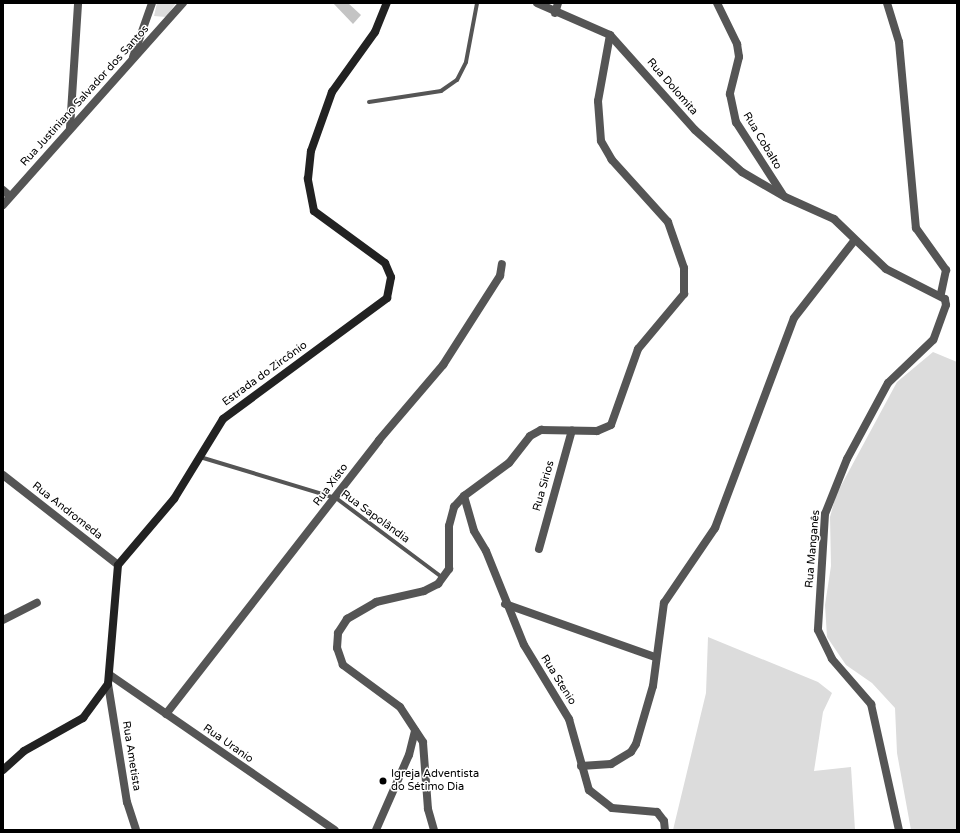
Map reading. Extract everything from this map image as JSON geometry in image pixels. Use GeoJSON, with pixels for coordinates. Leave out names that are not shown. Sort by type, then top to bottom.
{"type":"FeatureCollection","features":[{"type":"Feature","properties":{"kind":"street"},"geometry":{"type":"LineString","coordinates":[[70,128],[78,3]]}},
{"type":"Feature","properties":{"kind":"street"},"geometry":{"type":"LineString","coordinates":[[132,60],[152,3]]}},
{"type":"Feature","properties":{"kind":"street","name":"Rua Justiniano Salvador dos Santos"},"geometry":{"type":"LineString","coordinates":[[3,204],[183,3]]}},
{"type":"Feature","properties":{"kind":"street","name":"Estrada do Zircônio"},"geometry":{"type":"LineString","coordinates":[[118,565],[167,508],[213,431],[236,407],[387,298],[391,277],[385,264],[314,211],[308,180],[311,151],[332,92],[376,32],[387,3]]}},
{"type":"Feature","properties":{"kind":"street","name":"Rua Dolomita"},"geometry":{"type":"LineString","coordinates":[[537,3],[555,13],[584,21],[610,35],[722,156],[785,197]]}},
{"type":"Feature","properties":{"kind":"street"},"geometry":{"type":"LineString","coordinates":[[555,13],[558,3]]}},
{"type":"Feature","properties":{"kind":"street","name":"Rua Cobalto"},"geometry":{"type":"LineString","coordinates":[[717,3],[737,44],[739,57],[730,94],[736,122],[785,197]]}},
{"type":"Feature","properties":{"kind":"street"},"geometry":{"type":"LineString","coordinates":[[785,197],[834,219],[854,241],[886,269],[941,294],[946,270],[916,228],[899,42],[887,3]]}},
{"type":"Feature","properties":{"kind":"street"},"geometry":{"type":"LineString","coordinates":[[434,830],[428,809],[423,742],[400,708],[343,665],[337,648],[338,633],[347,619],[365,607],[424,591],[443,578],[450,563],[451,517],[464,496],[509,463],[536,432],[572,430],[597,431],[611,425],[638,349],[684,294],[686,284],[681,256],[668,222],[612,160],[601,142],[598,101],[610,35]]}},
{"type":"Feature","properties":{"kind":"street"},"geometry":{"type":"LineString","coordinates":[[3,190],[10,196]]}},
{"type":"Feature","properties":{"kind":"street"},"geometry":{"type":"LineString","coordinates":[[581,766],[611,764],[631,752],[649,702],[664,603],[715,528],[794,318],[854,241]]}},
{"type":"Feature","properties":{"kind":"street","name":"Rua Xisto"},"geometry":{"type":"LineString","coordinates":[[166,714],[450,355],[500,276],[502,264]]}},
{"type":"Feature","properties":{"kind":"street","name":"Rua Manganês"},"geometry":{"type":"LineString","coordinates":[[899,830],[870,704],[832,659],[818,630],[825,514],[847,459],[888,383],[933,340],[940,328],[946,305],[941,294]]}},
{"type":"Feature","properties":{"kind":"street","name":"Rua Sirios"},"geometry":{"type":"LineString","coordinates":[[538,549],[572,430]]}},
{"type":"Feature","properties":{"kind":"street","name":"Rua Andromeda"},"geometry":{"type":"LineString","coordinates":[[3,475],[118,565]]}},
{"type":"Feature","properties":{"kind":"street","name":"Rua Stenio"},"geometry":{"type":"LineString","coordinates":[[464,496],[505,604],[533,662],[569,719],[589,790],[604,804],[657,812],[664,821],[665,830]]}},
{"type":"Feature","properties":{"kind":"street"},"geometry":{"type":"LineString","coordinates":[[3,770],[24,751],[83,718],[108,684],[110,675],[118,565]]}},
{"type":"Feature","properties":{"kind":"street"},"geometry":{"type":"LineString","coordinates":[[3,620],[37,602]]}},
{"type":"Feature","properties":{"kind":"street"},"geometry":{"type":"LineString","coordinates":[[505,604],[655,657]]}},
{"type":"Feature","properties":{"kind":"street","name":"Rua Uranio"},"geometry":{"type":"LineString","coordinates":[[110,675],[335,830]]}},
{"type":"Feature","properties":{"kind":"street","name":"Rua Ametista"},"geometry":{"type":"LineString","coordinates":[[108,684],[127,802],[136,830]]}},
{"type":"Feature","properties":{"kind":"street"},"geometry":{"type":"LineString","coordinates":[[376,830],[410,755],[415,731]]}},
{"type":"Feature","properties":{"kind":"lane"},"geometry":{"type":"LineString","coordinates":[[369,102],[441,91],[457,80],[466,62],[477,3]]}},
{"type":"Feature","properties":{"kind":"lane","name":"Rua Sapolândia"},"geometry":{"type":"LineString","coordinates":[[198,457],[336,498],[443,578]]}},
{"type":"Feature","properties":{"kind":"shaded area"},"geometry":{"type":"Polygon","coordinates":[[[157,3],[176,3],[166,17],[154,16],[157,3]]]}},
{"type":"Feature","properties":{"kind":"shaded area"},"geometry":{"type":"Polygon","coordinates":[[[933,352],[957,362],[957,830],[911,830],[897,753],[895,708],[872,683],[846,665],[827,637],[825,605],[831,566],[830,517],[836,495],[897,382],[933,352]]]}},
{"type":"Feature","properties":{"kind":"shaded area"},"geometry":{"type":"Polygon","coordinates":[[[708,637],[818,682],[832,693],[823,712],[814,771],[851,767],[855,830],[673,830],[706,693],[708,637]]]}},
{"type":"Feature","properties":{"kind":"building"},"geometry":{"type":"Polygon","coordinates":[[[333,3],[348,3],[361,15],[353,24],[333,3]]]}},
{"type":"Feature","properties":{"kind":"place","name":"Igreja Adventista do Sétimo Dia"},"geometry":{"type":"Point","coordinates":[383,781]}}]}
